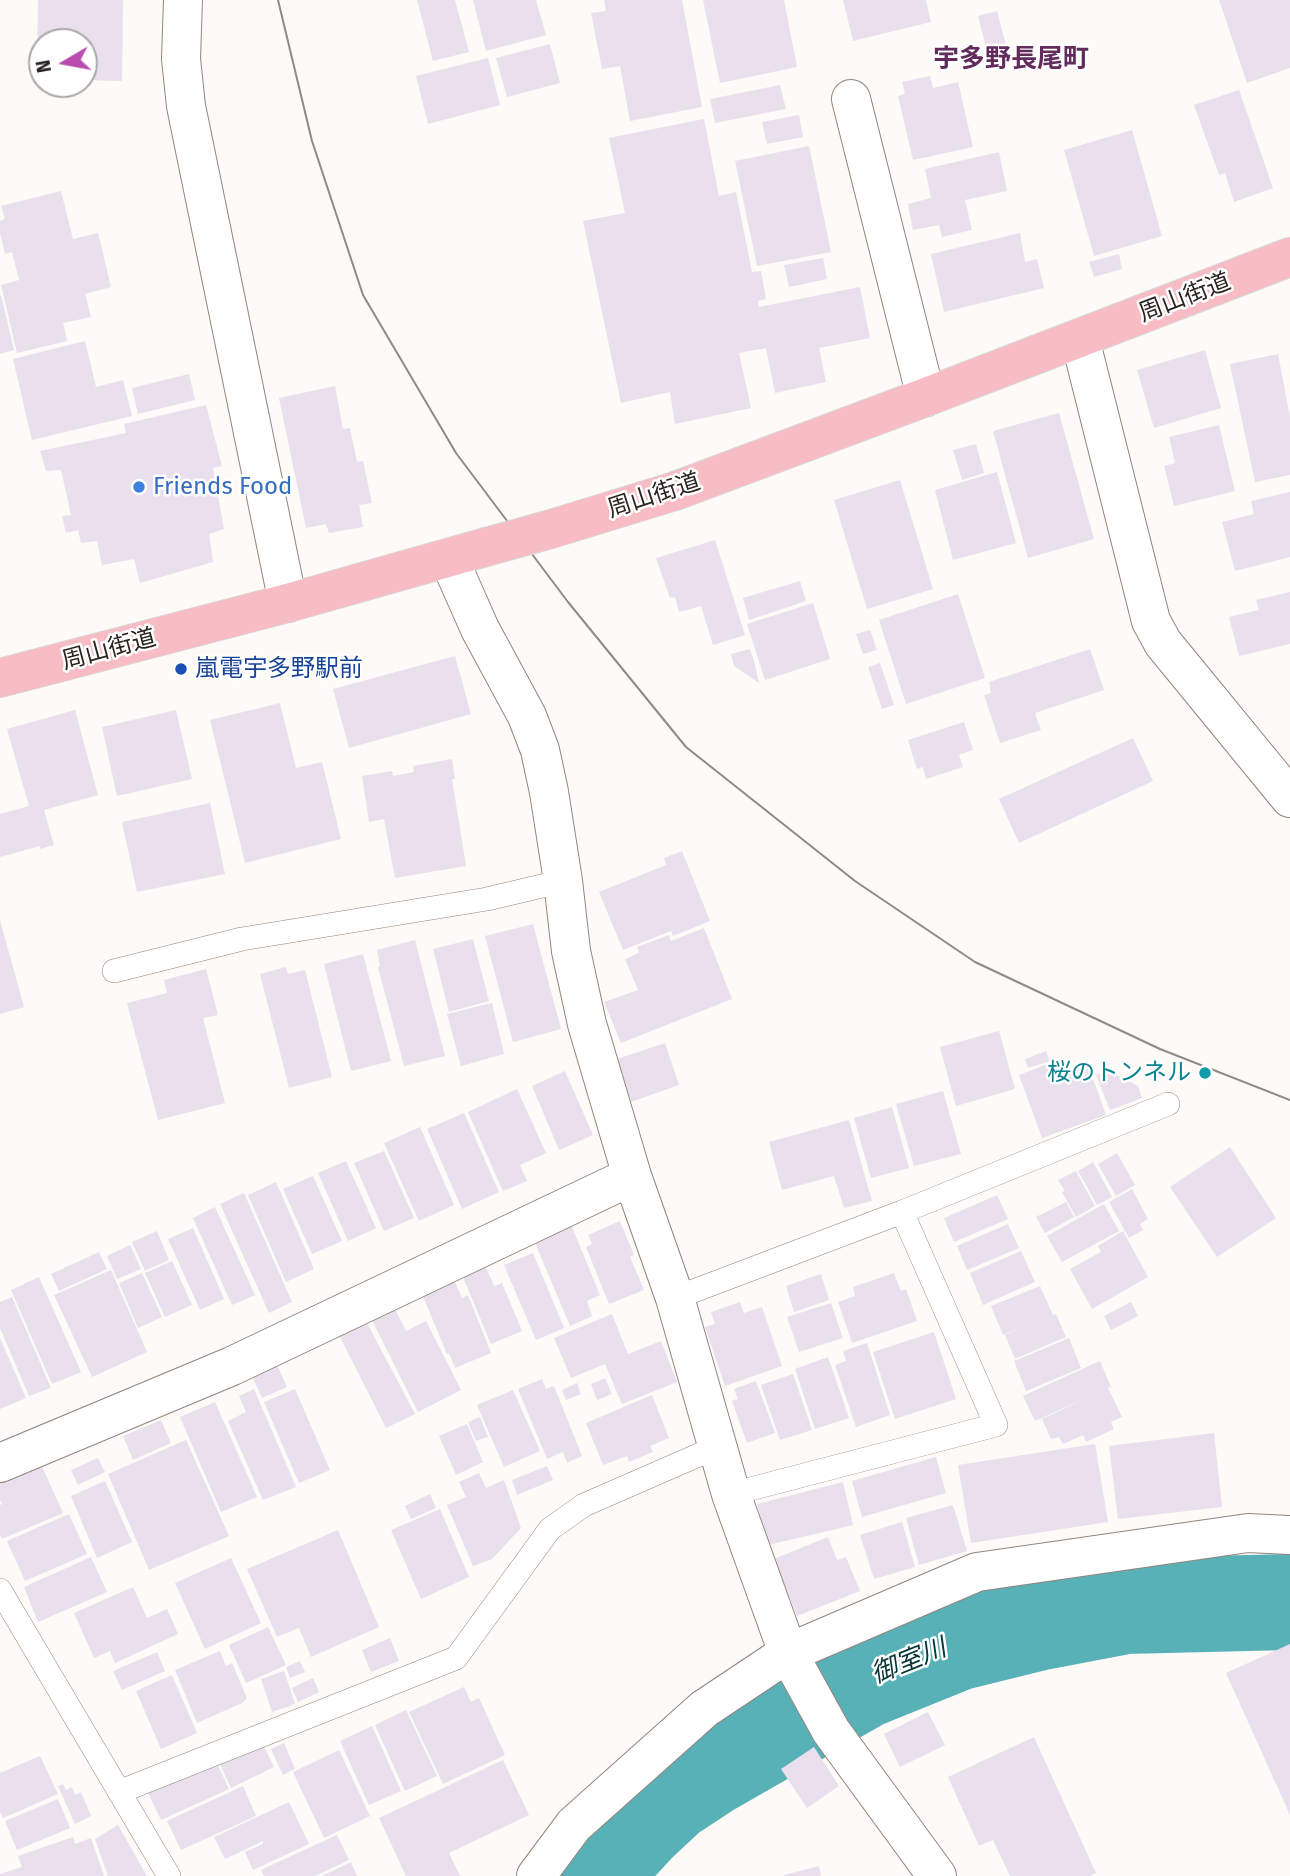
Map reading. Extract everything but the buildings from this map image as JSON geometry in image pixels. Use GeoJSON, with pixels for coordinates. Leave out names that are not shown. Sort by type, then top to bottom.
{"type":"FeatureCollection","features":[{"type":"Feature","properties":{"kind":"highway","name":"周山街道"},"geometry":{"type":"LineString","coordinates":[[0,678],[449,559],[675,491],[1290,257]]}},
{"type":"Feature","properties":{"kind":"street"},"geometry":{"type":"LineString","coordinates":[[183,0],[181,59],[186,106],[288,603]]}},
{"type":"Feature","properties":{"kind":"street"},"geometry":{"type":"LineString","coordinates":[[851,99],[926,397]]}},
{"type":"Feature","properties":{"kind":"street"},"geometry":{"type":"LineString","coordinates":[[1080,339],[1151,621],[1163,643],[1290,798]]}},
{"type":"Feature","properties":{"kind":"street"},"geometry":{"type":"LineString","coordinates":[[449,559],[480,629],[527,716],[540,750],[563,881],[571,951],[587,1024],[632,1176],[675,1298],[731,1494],[791,1659],[831,1731],[937,1876]]}},
{"type":"Feature","properties":{"kind":"street"},"geometry":{"type":"LineString","coordinates":[[0,1463],[232,1366],[632,1176]]}},
{"type":"Feature","properties":{"kind":"street"},"geometry":{"type":"LineString","coordinates":[[536,1876],[574,1825],[704,1709],[791,1659],[977,1572],[1248,1533],[1290,1535]]}},
{"type":"Feature","properties":{"kind":"lane"},"geometry":{"type":"LineString","coordinates":[[114,971],[242,939],[487,899],[563,881]]}},
{"type":"Feature","properties":{"kind":"lane"},"geometry":{"type":"LineString","coordinates":[[675,1298],[902,1212],[1168,1104]]}},
{"type":"Feature","properties":{"kind":"lane"},"geometry":{"type":"LineString","coordinates":[[731,1494],[996,1424],[902,1212]]}},
{"type":"Feature","properties":{"kind":"lane"},"geometry":{"type":"LineString","coordinates":[[119,1792],[456,1658],[550,1529],[584,1505],[717,1447]]}},
{"type":"Feature","properties":{"kind":"lane"},"geometry":{"type":"LineString","coordinates":[[0,1590],[169,1876]]}},
{"type":"Feature","properties":{"kind":"waterway","name":"御室川"},"geometry":{"type":"LineString","coordinates":[[590,1876],[669,1795],[710,1768],[862,1681],[956,1643],[1041,1622],[1125,1606],[1290,1602]]}},
{"type":"Feature","properties":{"kind":"tram line"},"geometry":{"type":"LineString","coordinates":[[278,0],[312,141],[363,295],[456,453],[568,602],[686,747],[855,881],[975,962],[1160,1049],[1290,1100]]}},
{"type":"Feature","properties":{"kind":"place","name":"Friends Food"},"geometry":{"type":"Point","coordinates":[139,487]}},
{"type":"Feature","properties":{"kind":"place","name":"嵐電宇多野駅前"},"geometry":{"type":"Point","coordinates":[181,669]}},
{"type":"Feature","properties":{"kind":"place","name":"桜のトンネル"},"geometry":{"type":"Point","coordinates":[1205,1073]}},
{"type":"Feature","properties":{"kind":"district","name":"宇多野長尾町"},"geometry":{"type":"Point","coordinates":[1011,60]}}]}
